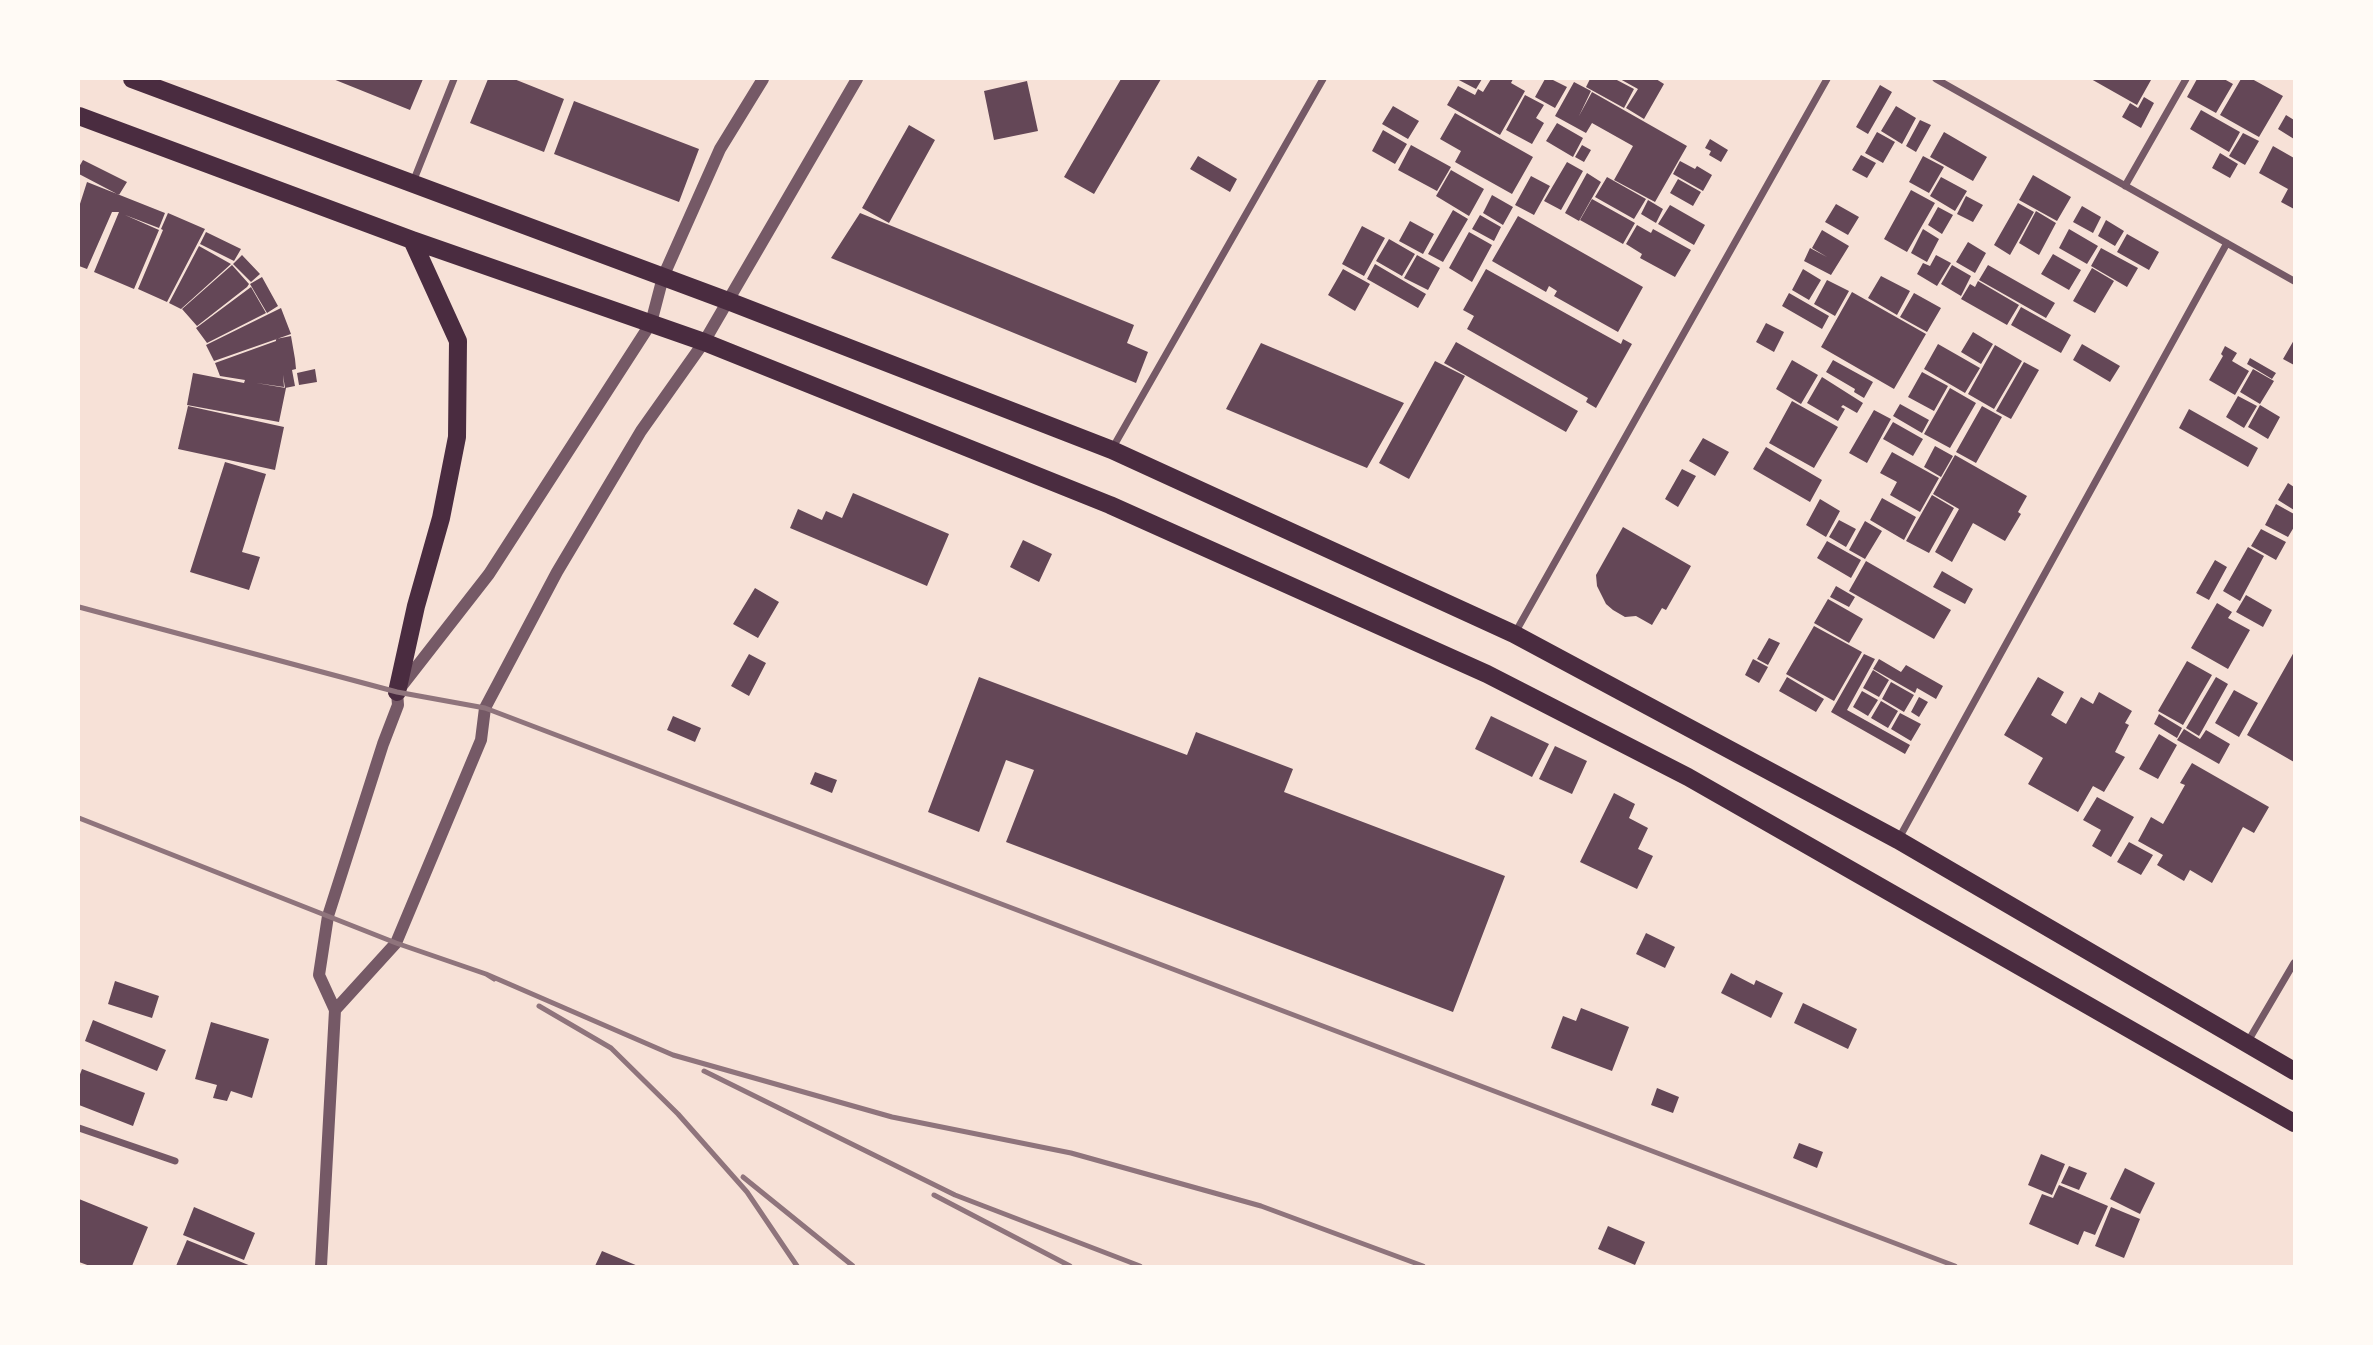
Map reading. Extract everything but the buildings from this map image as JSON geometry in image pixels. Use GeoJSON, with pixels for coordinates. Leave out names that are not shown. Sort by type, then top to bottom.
{"type":"FeatureCollection","features":[{"type":"Feature","properties":{"kind":"main road"},"geometry":{"type":"LineString","coordinates":[[132,79],[728,301],[1112,450],[1514,634],[1898,840],[2294,1071]]}},
{"type":"Feature","properties":{"kind":"main road"},"geometry":{"type":"LineString","coordinates":[[79,116],[412,240],[704,342],[1110,505],[1486,674],[1688,777],[2294,1123]]}},
{"type":"Feature","properties":{"kind":"main road"},"geometry":{"type":"LineString","coordinates":[[397,692],[416,606],[441,518],[457,437],[458,341],[412,240]]}},
{"type":"Feature","properties":{"kind":"street"},"geometry":{"type":"LineString","coordinates":[[413,184],[454,79]]}},
{"type":"Feature","properties":{"kind":"street"},"geometry":{"type":"LineString","coordinates":[[321,1266],[335,1010],[319,975],[328,916],[398,705],[397,692],[489,574],[651,323],[663,277],[720,149],[763,79]]}},
{"type":"Feature","properties":{"kind":"street"},"geometry":{"type":"LineString","coordinates":[[335,1010],[396,943],[481,740],[485,708],[557,572],[641,431],[704,342],[857,79]]}},
{"type":"Feature","properties":{"kind":"street"},"geometry":{"type":"LineString","coordinates":[[1112,450],[1323,79]]}},
{"type":"Feature","properties":{"kind":"street"},"geometry":{"type":"LineString","coordinates":[[1514,634],[1827,79]]}},
{"type":"Feature","properties":{"kind":"street"},"geometry":{"type":"LineString","coordinates":[[1936,79],[2294,281]]}},
{"type":"Feature","properties":{"kind":"street"},"geometry":{"type":"LineString","coordinates":[[2125,186],[2186,79]]}},
{"type":"Feature","properties":{"kind":"street"},"geometry":{"type":"LineString","coordinates":[[1898,840],[2227,243]]}},
{"type":"Feature","properties":{"kind":"street"},"geometry":{"type":"LineString","coordinates":[[2247,1044],[2294,963]]}},
{"type":"Feature","properties":{"kind":"street"},"geometry":{"type":"LineString","coordinates":[[79,1128],[175,1161]]}},
{"type":"Feature","properties":{"kind":"railway"},"geometry":{"type":"LineString","coordinates":[[79,607],[397,692],[485,708],[1955,1266]]}},
{"type":"Feature","properties":{"kind":"railway"},"geometry":{"type":"LineString","coordinates":[[79,818],[494,979]]}},
{"type":"Feature","properties":{"kind":"railway"},"geometry":{"type":"LineString","coordinates":[[486,974],[673,1055],[892,1117],[1071,1153],[1261,1206],[1423,1266]]}},
{"type":"Feature","properties":{"kind":"railway"},"geometry":{"type":"LineString","coordinates":[[539,1006],[611,1048],[678,1114],[747,1192],[797,1266]]}},
{"type":"Feature","properties":{"kind":"railway"},"geometry":{"type":"LineString","coordinates":[[704,1071],[955,1195],[1140,1266]]}},
{"type":"Feature","properties":{"kind":"railway"},"geometry":{"type":"LineString","coordinates":[[743,1177],[853,1266]]}},
{"type":"Feature","properties":{"kind":"railway"},"geometry":{"type":"LineString","coordinates":[[934,1195],[1070,1266]]}}]}
